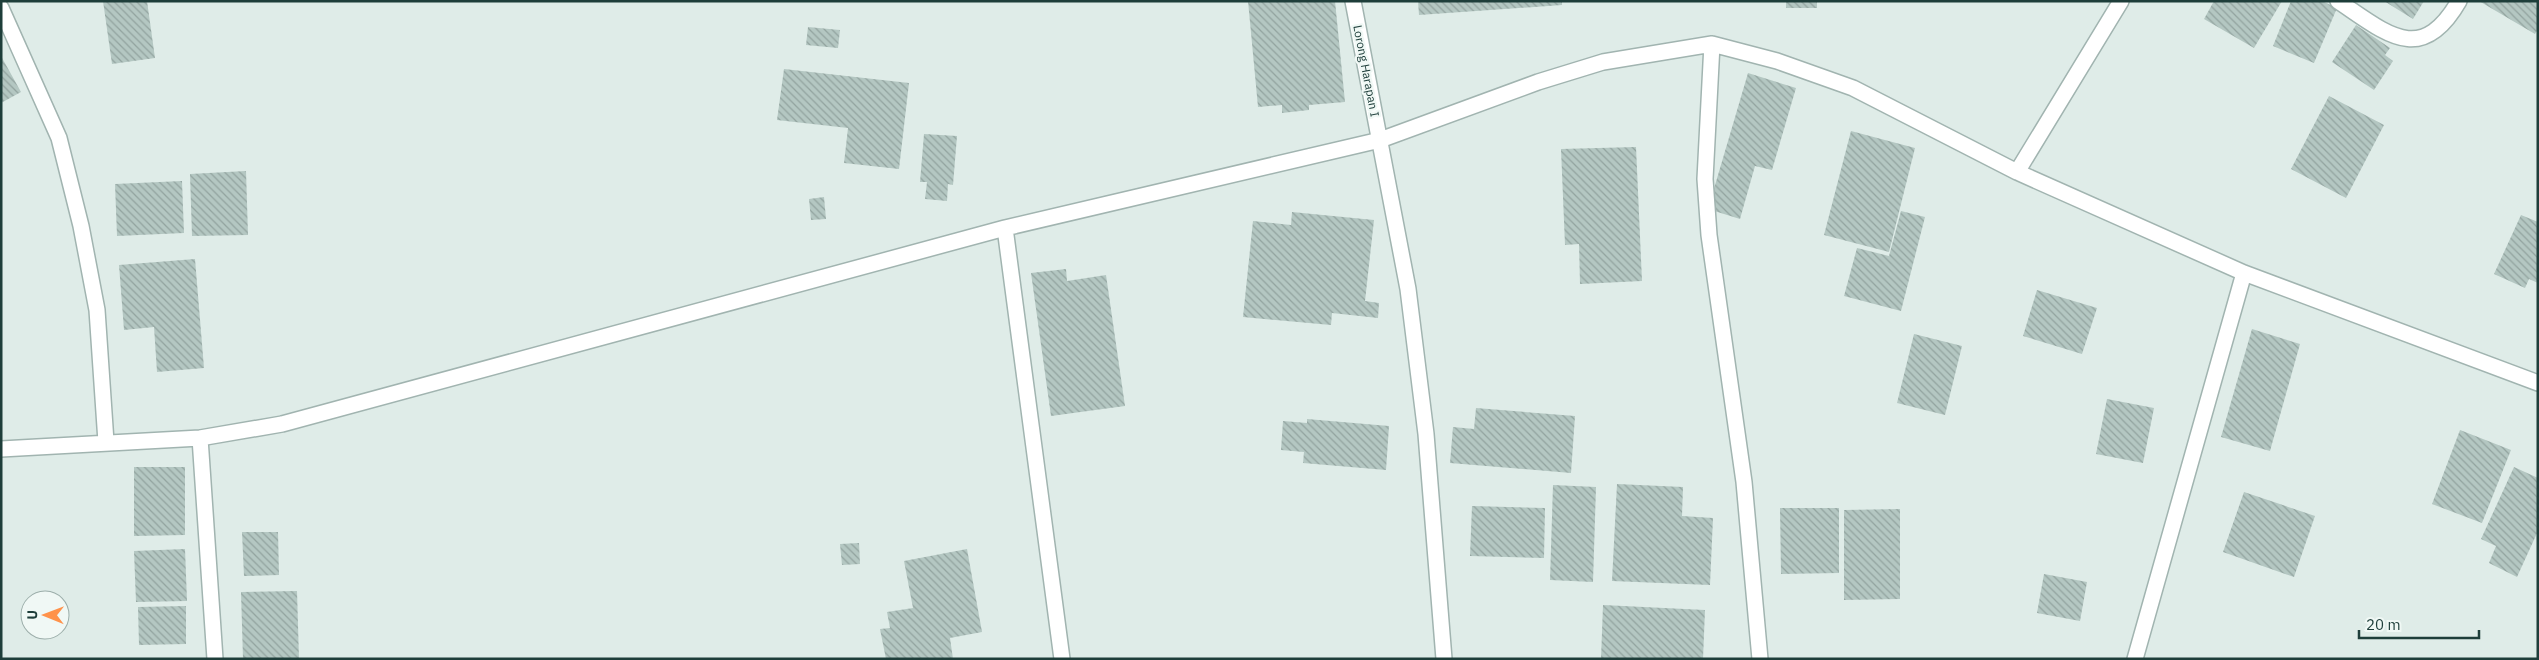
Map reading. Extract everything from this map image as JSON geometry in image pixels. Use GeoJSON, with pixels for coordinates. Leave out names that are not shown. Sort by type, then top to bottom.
{"type":"FeatureCollection","features":[{"type":"Feature","properties":{"kind":"street","name":"Lorong Harapan I"},"geometry":{"type":"LineString","coordinates":[[1353,1],[1408,289],[1426,434],[1444,659]]}},
{"type":"Feature","properties":{"kind":"street"},"geometry":{"type":"LineString","coordinates":[[2017,172],[2121,1]]}},
{"type":"Feature","properties":{"kind":"street"},"geometry":{"type":"LineString","coordinates":[[2338,1],[2378,28],[2403,39],[2428,37],[2448,21],[2459,1]]}},
{"type":"Feature","properties":{"kind":"street"},"geometry":{"type":"LineString","coordinates":[[1,8],[59,138],[81,226],[97,310],[106,442]]}},
{"type":"Feature","properties":{"kind":"street"},"geometry":{"type":"LineString","coordinates":[[1712,44],[1705,179],[1707,207],[1744,482],[1760,659]]}},
{"type":"Feature","properties":{"kind":"street"},"geometry":{"type":"LineString","coordinates":[[1,449],[200,438],[282,424],[355,406],[1005,228],[1380,140],[1538,82],[1603,62],[1712,44],[1777,61],[1853,88],[2017,172],[2244,273],[2538,383]]}},
{"type":"Feature","properties":{"kind":"street"},"geometry":{"type":"LineString","coordinates":[[1005,228],[1062,659]]}},
{"type":"Feature","properties":{"kind":"street"},"geometry":{"type":"LineString","coordinates":[[2135,659],[2244,273]]}},
{"type":"Feature","properties":{"kind":"street"},"geometry":{"type":"LineString","coordinates":[[200,438],[216,659]]}},
{"type":"Feature","properties":{"kind":"building"},"geometry":{"type":"Polygon","coordinates":[[[103,1],[147,1],[155,58],[112,64],[103,1]]]}},
{"type":"Feature","properties":{"kind":"building"},"geometry":{"type":"Polygon","coordinates":[[[1248,1],[1335,1],[1345,102],[1309,105],[1309,110],[1282,113],[1282,105],[1258,107],[1248,1]]]}},
{"type":"Feature","properties":{"kind":"building"},"geometry":{"type":"Polygon","coordinates":[[[1418,1],[1562,1],[1562,5],[1419,15],[1418,1]]]}},
{"type":"Feature","properties":{"kind":"building"},"geometry":{"type":"Polygon","coordinates":[[[1786,1],[1817,1],[1817,8],[1786,8],[1786,1]]]}},
{"type":"Feature","properties":{"kind":"building"},"geometry":{"type":"Polygon","coordinates":[[[2214,1],[2282,1],[2254,48],[2204,19],[2214,1]]]}},
{"type":"Feature","properties":{"kind":"building"},"geometry":{"type":"Polygon","coordinates":[[[2291,1],[2322,1],[2337,8],[2314,63],[2273,46],[2291,1]]]}},
{"type":"Feature","properties":{"kind":"building"},"geometry":{"type":"Polygon","coordinates":[[[2384,1],[2424,1],[2413,19],[2384,1]]]}},
{"type":"Feature","properties":{"kind":"building"},"geometry":{"type":"Polygon","coordinates":[[[2479,1],[2538,1],[2538,29],[2535,34],[2479,1]]]}},
{"type":"Feature","properties":{"kind":"building"},"geometry":{"type":"Polygon","coordinates":[[[2356,25],[2390,48],[2385,55],[2393,61],[2374,90],[2332,62],[2356,25]]]}},
{"type":"Feature","properties":{"kind":"building"},"geometry":{"type":"Polygon","coordinates":[[[808,27],[840,30],[838,48],[806,45],[808,27]]]}},
{"type":"Feature","properties":{"kind":"building"},"geometry":{"type":"Polygon","coordinates":[[[1,56],[21,92],[1,103],[1,56]]]}},
{"type":"Feature","properties":{"kind":"building"},"geometry":{"type":"Polygon","coordinates":[[[784,69],[909,83],[899,169],[844,163],[848,128],[777,120],[784,69]]]}},
{"type":"Feature","properties":{"kind":"building"},"geometry":{"type":"Polygon","coordinates":[[[1748,73],[1796,88],[1772,170],[1755,166],[1740,219],[1708,209],[1748,73]]]}},
{"type":"Feature","properties":{"kind":"building"},"geometry":{"type":"Polygon","coordinates":[[[2329,96],[2384,125],[2346,198],[2291,169],[2329,96]]]}},
{"type":"Feature","properties":{"kind":"building"},"geometry":{"type":"Polygon","coordinates":[[[1851,131],[1915,148],[1889,252],[1824,235],[1851,131]]]}},
{"type":"Feature","properties":{"kind":"building"},"geometry":{"type":"Polygon","coordinates":[[[924,134],[957,136],[953,185],[948,184],[947,201],[925,199],[927,182],[920,182],[924,134]]]}},
{"type":"Feature","properties":{"kind":"building"},"geometry":{"type":"Polygon","coordinates":[[[1636,147],[1642,281],[1580,284],[1579,244],[1565,245],[1561,149],[1636,147]]]}},
{"type":"Feature","properties":{"kind":"building"},"geometry":{"type":"Polygon","coordinates":[[[246,171],[248,235],[192,236],[190,174],[246,171]]]}},
{"type":"Feature","properties":{"kind":"building"},"geometry":{"type":"Polygon","coordinates":[[[182,181],[184,233],[117,236],[115,184],[182,181]]]}},
{"type":"Feature","properties":{"kind":"building"},"geometry":{"type":"Polygon","coordinates":[[[824,197],[826,219],[811,220],[809,199],[824,197]]]}},
{"type":"Feature","properties":{"kind":"building"},"geometry":{"type":"Polygon","coordinates":[[[1901,211],[1925,217],[1901,311],[1844,296],[1857,248],[1889,256],[1901,211]]]}},
{"type":"Feature","properties":{"kind":"building"},"geometry":{"type":"Polygon","coordinates":[[[1292,212],[1374,220],[1365,301],[1379,303],[1378,318],[1332,313],[1331,325],[1243,317],[1253,221],[1291,225],[1292,212]]]}},
{"type":"Feature","properties":{"kind":"building"},"geometry":{"type":"Polygon","coordinates":[[[2521,215],[2538,222],[2538,283],[2529,279],[2525,288],[2494,274],[2521,215]]]}},
{"type":"Feature","properties":{"kind":"building"},"geometry":{"type":"Polygon","coordinates":[[[195,259],[204,368],[157,372],[154,327],[124,330],[119,265],[195,259]]]}},
{"type":"Feature","properties":{"kind":"building"},"geometry":{"type":"Polygon","coordinates":[[[1066,269],[1067,281],[1106,275],[1125,406],[1051,416],[1031,273],[1066,269]]]}},
{"type":"Feature","properties":{"kind":"building"},"geometry":{"type":"Polygon","coordinates":[[[2037,290],[2097,308],[2082,354],[2023,336],[2037,290]]]}},
{"type":"Feature","properties":{"kind":"building"},"geometry":{"type":"Polygon","coordinates":[[[2252,329],[2300,344],[2270,451],[2221,437],[2252,329]]]}},
{"type":"Feature","properties":{"kind":"building"},"geometry":{"type":"Polygon","coordinates":[[[1914,334],[1962,346],[1945,415],[1897,403],[1914,334]]]}},
{"type":"Feature","properties":{"kind":"building"},"geometry":{"type":"Polygon","coordinates":[[[2107,399],[2154,408],[2143,463],[2096,454],[2107,399]]]}},
{"type":"Feature","properties":{"kind":"building"},"geometry":{"type":"Polygon","coordinates":[[[1476,408],[1575,416],[1571,473],[1450,463],[1453,427],[1474,429],[1476,408]]]}},
{"type":"Feature","properties":{"kind":"building"},"geometry":{"type":"Polygon","coordinates":[[[1307,419],[1389,426],[1386,470],[1303,463],[1304,452],[1281,450],[1283,421],[1307,423],[1307,419]]]}},
{"type":"Feature","properties":{"kind":"building"},"geometry":{"type":"Polygon","coordinates":[[[2460,430],[2511,450],[2482,523],[2432,504],[2460,430]]]}},
{"type":"Feature","properties":{"kind":"building"},"geometry":{"type":"Polygon","coordinates":[[[134,467],[185,467],[185,535],[134,536],[134,467]]]}},
{"type":"Feature","properties":{"kind":"building"},"geometry":{"type":"Polygon","coordinates":[[[2514,467],[2538,478],[2538,531],[2517,577],[2489,563],[2496,546],[2481,539],[2514,467]]]}},
{"type":"Feature","properties":{"kind":"building"},"geometry":{"type":"Polygon","coordinates":[[[1617,484],[1683,487],[1682,516],[1713,518],[1710,585],[1612,581],[1617,484]]]}},
{"type":"Feature","properties":{"kind":"building"},"geometry":{"type":"Polygon","coordinates":[[[1553,485],[1596,487],[1593,582],[1550,580],[1553,485]]]}},
{"type":"Feature","properties":{"kind":"building"},"geometry":{"type":"Polygon","coordinates":[[[2244,492],[2315,516],[2294,577],[2223,552],[2244,492]]]}},
{"type":"Feature","properties":{"kind":"building"},"geometry":{"type":"Polygon","coordinates":[[[1472,506],[1545,508],[1544,558],[1470,556],[1472,506]]]}},
{"type":"Feature","properties":{"kind":"building"},"geometry":{"type":"Polygon","coordinates":[[[1780,508],[1839,508],[1839,573],[1781,574],[1780,508]]]}},
{"type":"Feature","properties":{"kind":"building"},"geometry":{"type":"Polygon","coordinates":[[[1900,509],[1900,599],[1844,600],[1844,510],[1900,509]]]}},
{"type":"Feature","properties":{"kind":"building"},"geometry":{"type":"Polygon","coordinates":[[[242,532],[278,532],[279,575],[244,576],[242,532]]]}},
{"type":"Feature","properties":{"kind":"building"},"geometry":{"type":"Polygon","coordinates":[[[859,543],[860,564],[842,565],[840,544],[859,543]]]}},
{"type":"Feature","properties":{"kind":"building"},"geometry":{"type":"Polygon","coordinates":[[[185,549],[187,601],[136,602],[134,551],[185,549]]]}},
{"type":"Feature","properties":{"kind":"building"},"geometry":{"type":"Polygon","coordinates":[[[967,549],[982,632],[950,638],[953,659],[886,659],[880,629],[890,628],[887,612],[913,608],[904,561],[967,549]]]}},
{"type":"Feature","properties":{"kind":"building"},"geometry":{"type":"Polygon","coordinates":[[[2044,574],[2087,582],[2080,621],[2037,613],[2044,574]]]}},
{"type":"Feature","properties":{"kind":"building"},"geometry":{"type":"Polygon","coordinates":[[[297,591],[299,659],[243,659],[241,592],[297,591]]]}},
{"type":"Feature","properties":{"kind":"building"},"geometry":{"type":"Polygon","coordinates":[[[1603,605],[1705,610],[1703,659],[1601,659],[1603,605]]]}},
{"type":"Feature","properties":{"kind":"building"},"geometry":{"type":"Polygon","coordinates":[[[186,606],[186,644],[139,645],[138,607],[186,606]]]}}]}
